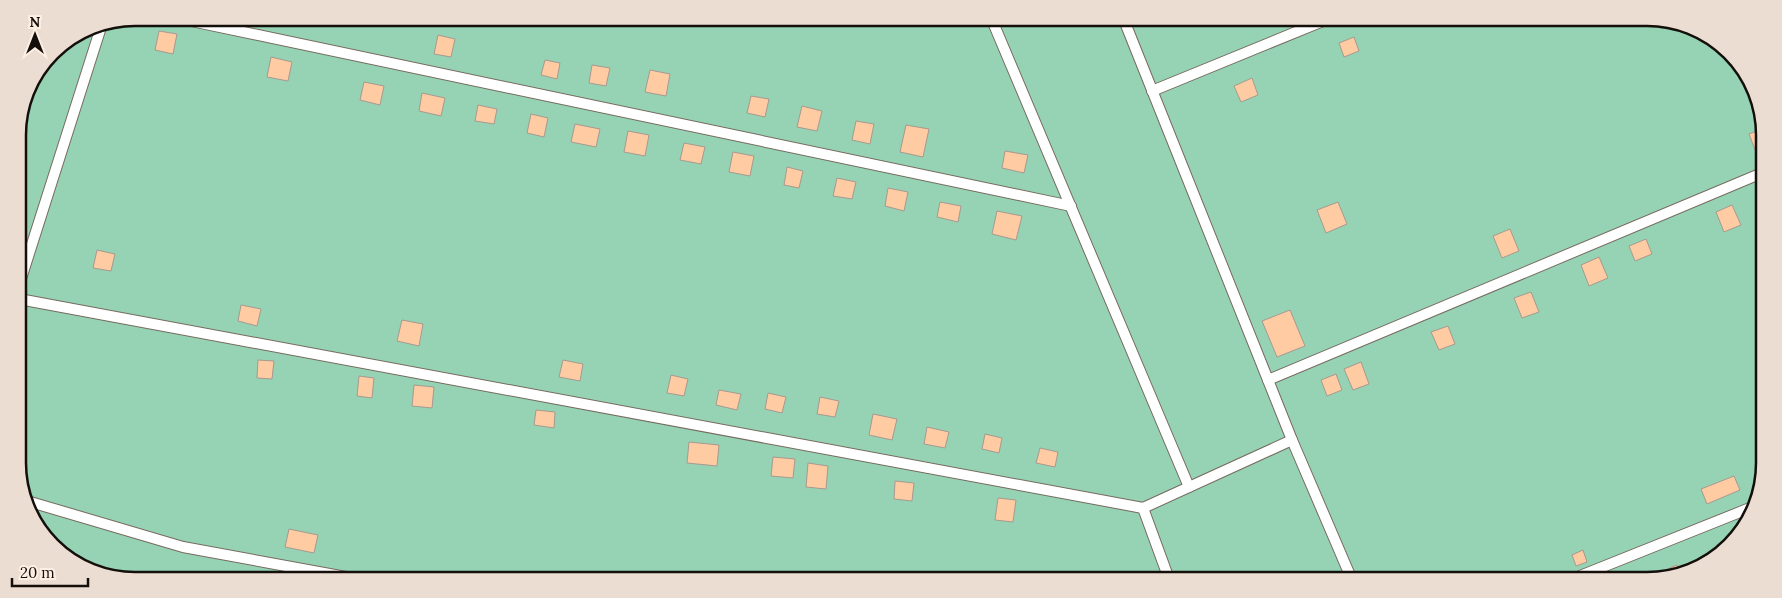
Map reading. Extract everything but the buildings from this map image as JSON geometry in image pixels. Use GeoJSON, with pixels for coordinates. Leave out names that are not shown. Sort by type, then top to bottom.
{"type":"FeatureCollection","features":[{"type":"Feature","properties":{"kind":"lane"},"geometry":{"type":"LineString","coordinates":[[215,26],[1071,206]]}},
{"type":"Feature","properties":{"kind":"lane"},"geometry":{"type":"LineString","coordinates":[[995,26],[1190,487]]}},
{"type":"Feature","properties":{"kind":"lane"},"geometry":{"type":"LineString","coordinates":[[1126,26],[1292,440],[1349,572]]}},
{"type":"Feature","properties":{"kind":"lane"},"geometry":{"type":"LineString","coordinates":[[1152,91],[1311,26]]}},
{"type":"Feature","properties":{"kind":"lane"},"geometry":{"type":"LineString","coordinates":[[26,263],[99,32]]}},
{"type":"Feature","properties":{"kind":"lane"},"geometry":{"type":"LineString","coordinates":[[1268,380],[1756,176]]}},
{"type":"Feature","properties":{"kind":"lane"},"geometry":{"type":"LineString","coordinates":[[26,300],[1143,508],[1292,440]]}},
{"type":"Feature","properties":{"kind":"lane"},"geometry":{"type":"LineString","coordinates":[[34,503],[184,548],[318,572]]}},
{"type":"Feature","properties":{"kind":"lane"},"geometry":{"type":"LineString","coordinates":[[1143,508],[1166,572]]}},
{"type":"Feature","properties":{"kind":"lane"},"geometry":{"type":"LineString","coordinates":[[1590,572],[1744,510]]}},
{"type":"Feature","properties":{"kind":"green space"},"geometry":{"type":"Polygon","coordinates":[[[135,26],[1647,26],[1675,30],[1701,41],[1719,53],[1729,63],[1744,87],[1754,114],[1756,128],[1756,463],[1752,491],[1737,523],[1719,545],[1701,557],[1682,566],[1654,572],[135,572],[107,568],[81,557],[58,540],[38,511],[28,484],[26,463],[26,128],[30,107],[35,94],[53,63],[56,60],[60,60],[60,56],[63,53],[81,41],[107,30],[135,26]]]}}]}
